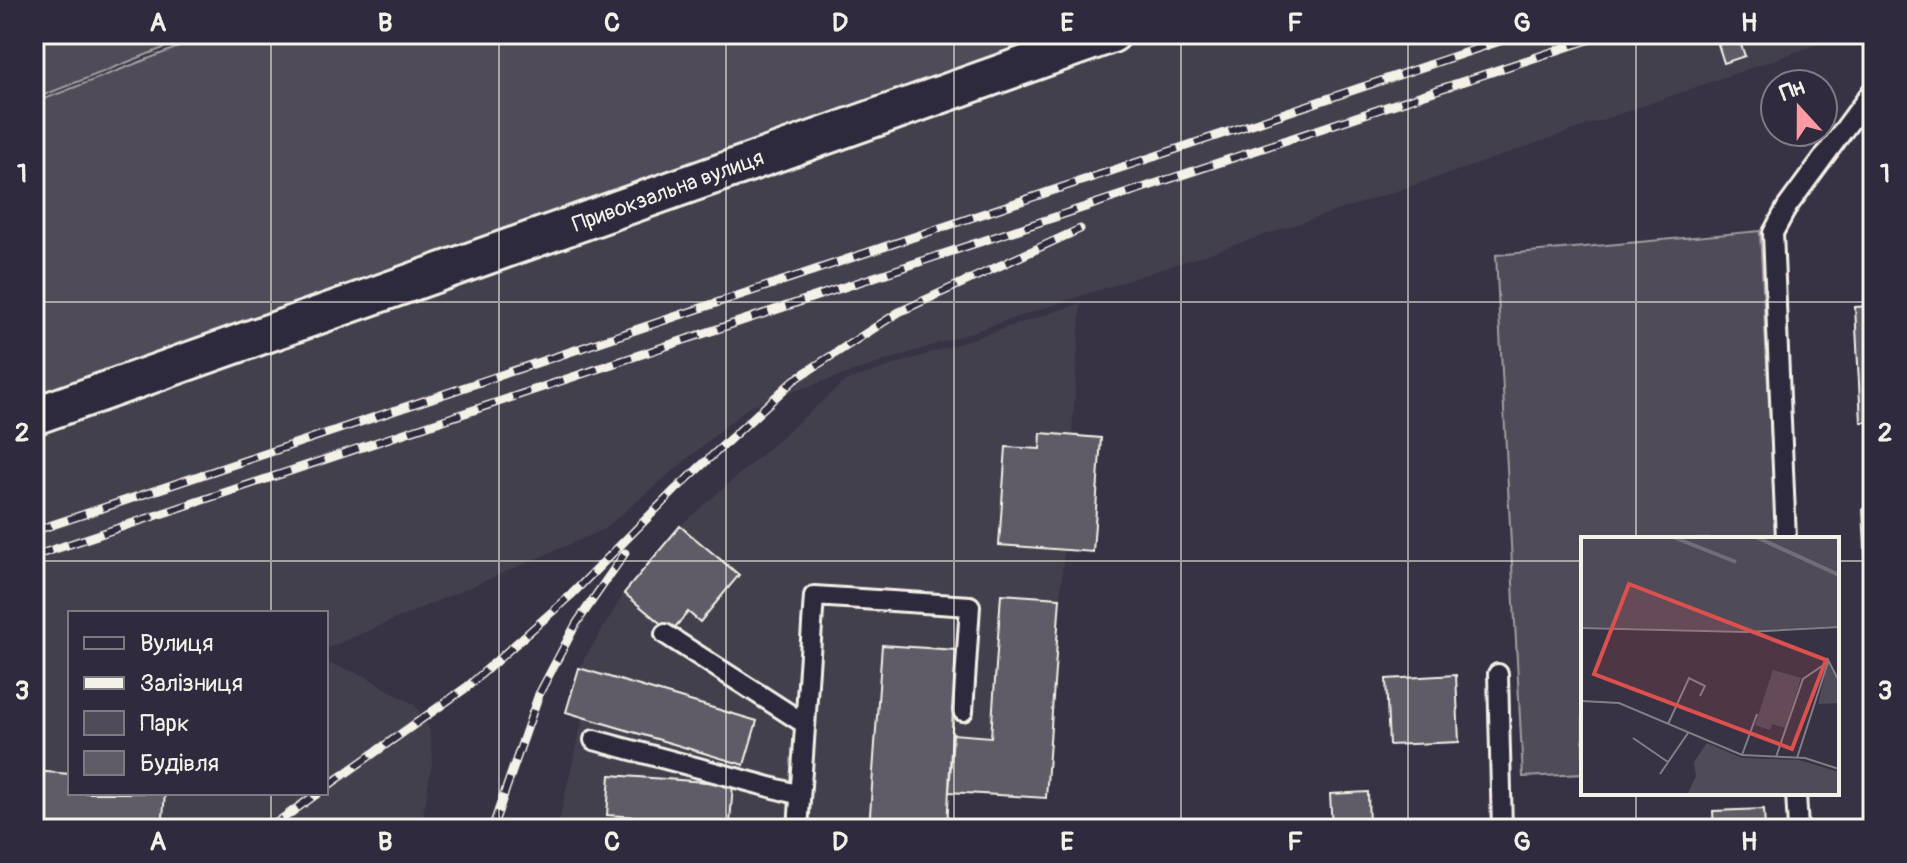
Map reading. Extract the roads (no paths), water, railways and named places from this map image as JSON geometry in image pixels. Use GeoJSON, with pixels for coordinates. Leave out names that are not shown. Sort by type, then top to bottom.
{"type":"FeatureCollection","features":[{"type":"Feature","properties":{"kind":"street","name":"Привокзальна вулиця"},"geometry":{"type":"LineString","coordinates":[[34,416],[1112,34]]}},
{"type":"Feature","properties":{"kind":"lane"},"geometry":{"type":"LineString","coordinates":[[1786,537],[1773,233],[1787,207],[1873,90]]}},
{"type":"Feature","properties":{"kind":"lane"},"geometry":{"type":"LineString","coordinates":[[798,829],[814,596],[970,606],[963,711]]}},
{"type":"Feature","properties":{"kind":"lane"},"geometry":{"type":"LineString","coordinates":[[665,634],[805,724]]}},
{"type":"Feature","properties":{"kind":"lane"},"geometry":{"type":"LineString","coordinates":[[1498,674],[1502,829]]}},
{"type":"Feature","properties":{"kind":"lane"},"geometry":{"type":"LineString","coordinates":[[594,740],[800,795]]}},
{"type":"Feature","properties":{"kind":"lane"},"geometry":{"type":"LineString","coordinates":[[1796,795],[1798,829]]}},
{"type":"Feature","properties":{"kind":"railway"},"geometry":{"type":"LineString","coordinates":[[34,531],[1521,34]]}},
{"type":"Feature","properties":{"kind":"railway"},"geometry":{"type":"LineString","coordinates":[[34,556],[1606,34]]}},
{"type":"Feature","properties":{"kind":"railway"},"geometry":{"type":"LineString","coordinates":[[328,786],[467,687],[571,595],[675,490],[794,380],[899,312],[1080,229]]}},
{"type":"Feature","properties":{"kind":"railway"},"geometry":{"type":"LineString","coordinates":[[492,829],[539,694],[576,624],[625,553]]}},
{"type":"Feature","properties":{"kind":"railway"},"geometry":{"type":"LineString","coordinates":[[268,829],[315,795]]}}]}
